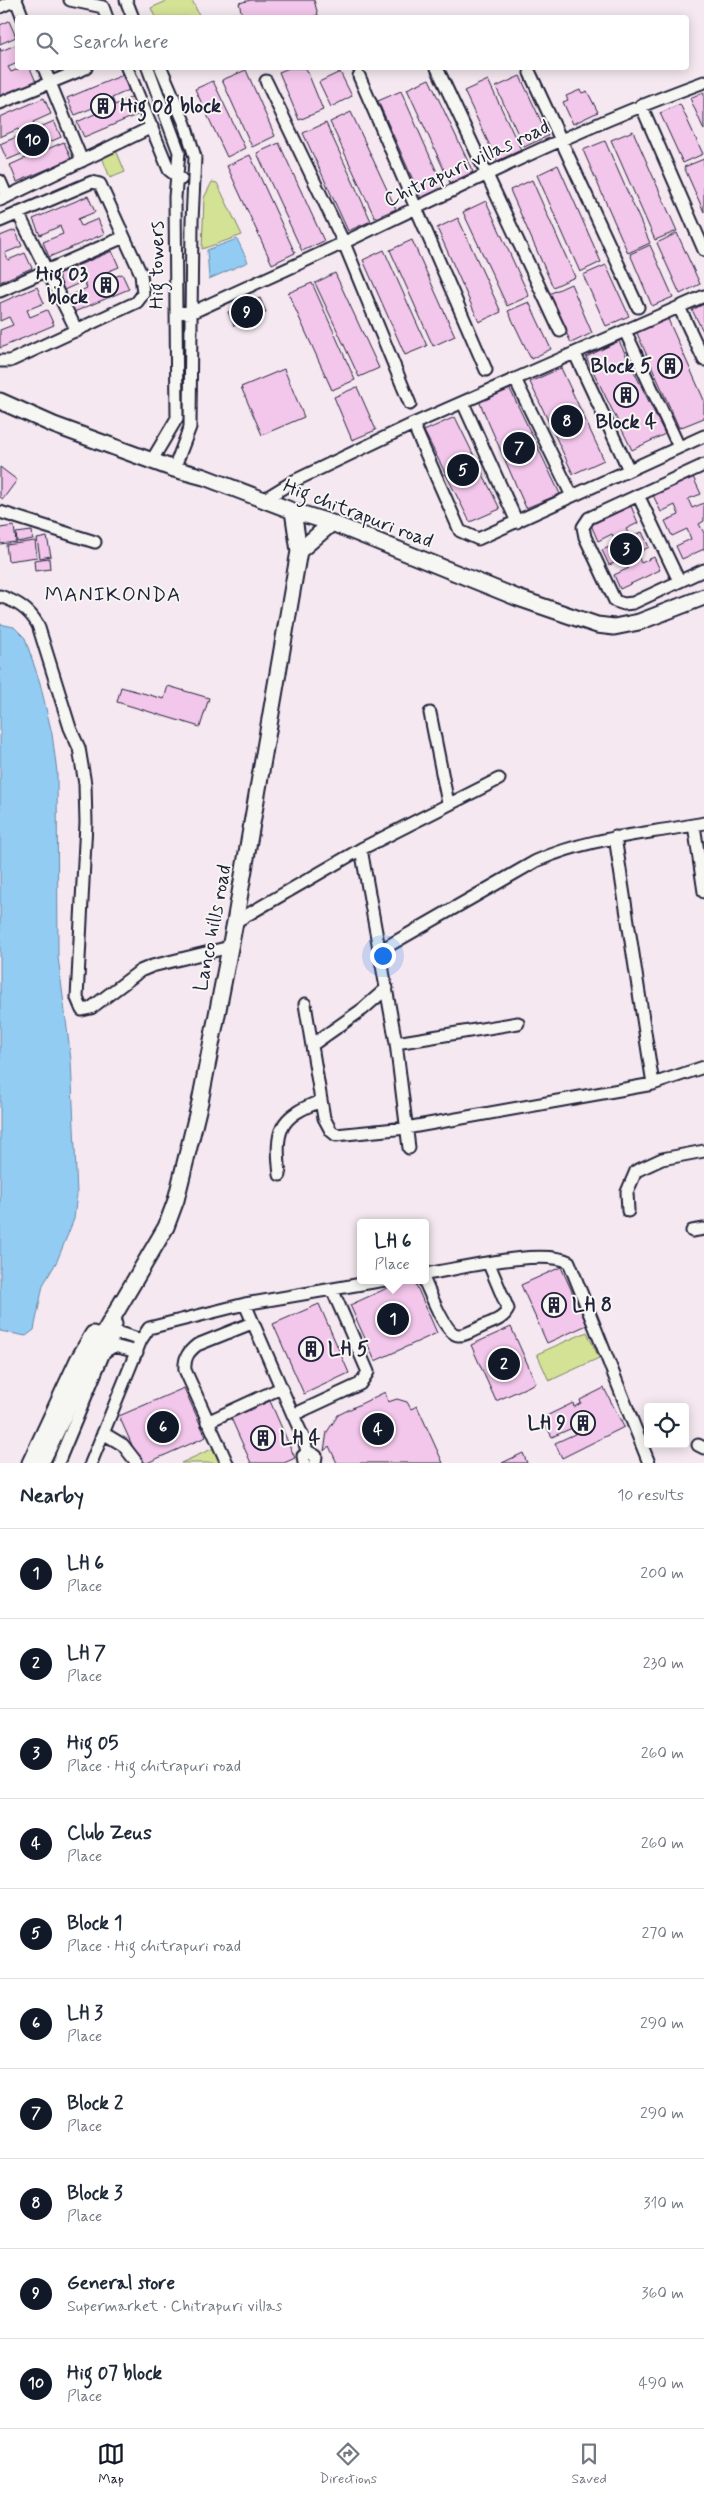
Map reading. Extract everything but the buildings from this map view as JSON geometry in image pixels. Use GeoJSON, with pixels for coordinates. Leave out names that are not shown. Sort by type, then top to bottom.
{"type":"FeatureCollection","features":[{"type":"Feature","properties":{"kind":"street"},"geometry":{"type":"LineString","coordinates":[[0,6],[15,0],[22,15]]}},
{"type":"Feature","properties":{"kind":"street"},"geometry":{"type":"LineString","coordinates":[[70,0],[103,7],[106,15]]}},
{"type":"Feature","properties":{"kind":"street"},"geometry":{"type":"LineString","coordinates":[[126,0],[132,15]]}},
{"type":"Feature","properties":{"kind":"street"},"geometry":{"type":"LineString","coordinates":[[45,70],[82,161]]}},
{"type":"Feature","properties":{"kind":"street"},"geometry":{"type":"LineString","coordinates":[[0,104],[81,70]]}},
{"type":"Feature","properties":{"kind":"street"},"geometry":{"type":"LineString","coordinates":[[129,70],[169,170],[177,175],[192,191]]}},
{"type":"Feature","properties":{"kind":"street","name":"Hig towers"},"geometry":{"type":"LineString","coordinates":[[149,70],[179,152],[177,175],[176,418],[152,460]]}},
{"type":"Feature","properties":{"kind":"street"},"geometry":{"type":"LineString","coordinates":[[162,70],[185,124],[195,157],[192,191],[190,427],[174,469]]}},
{"type":"Feature","properties":{"kind":"street"},"geometry":{"type":"LineString","coordinates":[[438,70],[488,173],[560,331]]}},
{"type":"Feature","properties":{"kind":"street"},"geometry":{"type":"LineString","coordinates":[[530,73],[638,307]]}},
{"type":"Feature","properties":{"kind":"street"},"geometry":{"type":"LineString","coordinates":[[359,76],[486,370]]}},
{"type":"Feature","properties":{"kind":"street"},"geometry":{"type":"LineString","coordinates":[[266,81],[344,243],[410,404]]}},
{"type":"Feature","properties":{"kind":"street","name":"Chitrapuri villas road"},"geometry":{"type":"LineString","coordinates":[[191,313],[344,243],[488,173],[641,105],[704,82]]}},
{"type":"Feature","properties":{"kind":"street"},"geometry":{"type":"LineString","coordinates":[[641,105],[704,250]]}},
{"type":"Feature","properties":{"kind":"street"},"geometry":{"type":"LineString","coordinates":[[0,182],[3,198],[152,127]]}},
{"type":"Feature","properties":{"kind":"street"},"geometry":{"type":"LineString","coordinates":[[0,221],[92,182],[97,182],[100,184],[141,274],[143,294],[137,302],[77,331],[10,361],[0,361]]}},
{"type":"Feature","properties":{"kind":"street"},"geometry":{"type":"LineString","coordinates":[[18,214],[77,331]]}},
{"type":"Feature","properties":{"kind":"street"},"geometry":{"type":"LineString","coordinates":[[0,291],[124,237]]}},
{"type":"Feature","properties":{"kind":"street"},"geometry":{"type":"LineString","coordinates":[[263,500],[294,481],[413,424],[463,404],[515,379],[704,296]]}},
{"type":"Feature","properties":{"kind":"street"},"geometry":{"type":"LineString","coordinates":[[679,307],[704,360]]}},
{"type":"Feature","properties":{"kind":"street"},"geometry":{"type":"LineString","coordinates":[[176,312],[191,313]]}},
{"type":"Feature","properties":{"kind":"street"},"geometry":{"type":"LineString","coordinates":[[625,331],[679,447]]}},
{"type":"Feature","properties":{"kind":"street"},"geometry":{"type":"LineString","coordinates":[[574,354],[629,470]]}},
{"type":"Feature","properties":{"kind":"street"},"geometry":{"type":"LineString","coordinates":[[515,379],[572,496]]}},
{"type":"Feature","properties":{"kind":"street","name":"Hig chitrapuri road"},"geometry":{"type":"LineString","coordinates":[[0,401],[54,425],[174,469],[204,477],[293,511],[332,523],[518,598],[597,625],[614,627],[639,622],[704,597]]}},
{"type":"Feature","properties":{"kind":"street"},"geometry":{"type":"LineString","coordinates":[[463,404],[517,522]]}},
{"type":"Feature","properties":{"kind":"street"},"geometry":{"type":"LineString","coordinates":[[413,424],[460,531],[478,539],[704,436]]}},
{"type":"Feature","properties":{"kind":"street"},"geometry":{"type":"LineString","coordinates":[[703,467],[589,518],[584,528],[585,537],[615,601],[624,604],[633,603],[704,570]]}},
{"type":"Feature","properties":{"kind":"street"},"geometry":{"type":"LineString","coordinates":[[638,495],[679,581]]}},
{"type":"Feature","properties":{"kind":"street","name":"Lanco hills road"},"geometry":{"type":"LineString","coordinates":[[57,1434],[78,1360],[107,1308],[124,1298],[136,1281],[166,1227],[176,1200],[200,1102],[235,922],[299,551],[293,511]]}},
{"type":"Feature","properties":{"kind":"street"},"geometry":{"type":"LineString","coordinates":[[0,512],[41,527],[95,542]]}},
{"type":"Feature","properties":{"kind":"street"},"geometry":{"type":"LineString","coordinates":[[299,551],[332,523]]}},
{"type":"Feature","properties":{"kind":"street"},"geometry":{"type":"LineString","coordinates":[[0,596],[17,602],[30,612],[38,625],[70,728],[82,757],[86,823],[77,998],[79,1007],[82,1010],[91,1008],[140,971],[152,966],[175,962],[230,946]]}},
{"type":"Feature","properties":{"kind":"street"},"geometry":{"type":"LineString","coordinates":[[430,714],[448,803]]}},
{"type":"Feature","properties":{"kind":"street"},"geometry":{"type":"LineString","coordinates":[[235,922],[361,849],[498,779]]}},
{"type":"Feature","properties":{"kind":"street"},"geometry":{"type":"LineString","coordinates":[[381,950],[536,861],[583,843],[615,837],[699,824],[704,892]]}},
{"type":"Feature","properties":{"kind":"street"},"geometry":{"type":"LineString","coordinates":[[615,837],[653,1084]]}},
{"type":"Feature","properties":{"kind":"street"},"geometry":{"type":"LineString","coordinates":[[361,849],[381,950],[396,1043],[409,1148]]}},
{"type":"Feature","properties":{"kind":"street"},"geometry":{"type":"LineString","coordinates":[[312,1045],[363,1009],[387,988]]}},
{"type":"Feature","properties":{"kind":"street"},"geometry":{"type":"LineString","coordinates":[[305,1004],[321,1101],[327,1126],[336,1135],[406,1128],[653,1084],[704,1067]]}},
{"type":"Feature","properties":{"kind":"street"},"geometry":{"type":"LineString","coordinates":[[396,1043],[518,1023]]}},
{"type":"Feature","properties":{"kind":"street"},"geometry":{"type":"LineString","coordinates":[[280,1175],[280,1132],[284,1122],[298,1110],[321,1101]]}},
{"type":"Feature","properties":{"kind":"street"},"geometry":{"type":"LineString","coordinates":[[628,1211],[627,1192],[636,1171],[662,1159],[704,1151]]}},
{"type":"Feature","properties":{"kind":"street"},"geometry":{"type":"LineString","coordinates":[[429,1274],[535,1256],[561,1258],[569,1262],[649,1463]]}},
{"type":"Feature","properties":{"kind":"street"},"geometry":{"type":"LineString","coordinates":[[426,1284],[444,1323],[452,1333],[464,1334],[505,1315],[508,1309],[489,1264]]}},
{"type":"Feature","properties":{"kind":"street"},"geometry":{"type":"LineString","coordinates":[[91,1463],[141,1340],[149,1328],[154,1325],[245,1304],[361,1284]]}},
{"type":"Feature","properties":{"kind":"street"},"geometry":{"type":"LineString","coordinates":[[293,1416],[360,1384],[368,1372],[332,1289]]}},
{"type":"Feature","properties":{"kind":"street"},"geometry":{"type":"LineString","coordinates":[[245,1304],[293,1416],[305,1458],[315,1454],[315,1463]]}},
{"type":"Feature","properties":{"kind":"street"},"geometry":{"type":"LineString","coordinates":[[41,1463],[104,1352],[117,1320]]}},
{"type":"Feature","properties":{"kind":"street"},"geometry":{"type":"LineString","coordinates":[[227,1463],[185,1370],[184,1361],[189,1351],[197,1345],[252,1323]]}},
{"type":"Feature","properties":{"kind":"street"},"geometry":{"type":"LineString","coordinates":[[110,1339],[119,1333],[141,1340]]}},
{"type":"Feature","properties":{"kind":"street"},"geometry":{"type":"LineString","coordinates":[[104,1352],[114,1346],[137,1352]]}},
{"type":"Feature","properties":{"kind":"street"},"geometry":{"type":"LineString","coordinates":[[208,1422],[281,1388]]}},
{"type":"Feature","properties":{"kind":"street"},"geometry":{"type":"LineString","coordinates":[[103,1433],[123,1445],[137,1463]]}},
{"type":"Feature","properties":{"kind":"street"},"geometry":{"type":"LineString","coordinates":[[30,1463],[57,1434]]}},
{"type":"Feature","properties":{"kind":"street"},"geometry":{"type":"LineString","coordinates":[[57,1434],[58,1463]]}},
{"type":"Feature","properties":{"kind":"green space"},"geometry":{"type":"Polygon","coordinates":[[[169,0],[192,0],[199,15],[154,15],[151,8],[169,0]]]}},
{"type":"Feature","properties":{"kind":"green space"},"geometry":{"type":"Polygon","coordinates":[[[116,150],[125,172],[110,178],[102,157],[116,150]]]}},
{"type":"Feature","properties":{"kind":"green space"},"geometry":{"type":"Polygon","coordinates":[[[212,182],[217,183],[242,235],[202,249],[204,198],[212,182]]]}},
{"type":"Feature","properties":{"kind":"green space"},"geometry":{"type":"Polygon","coordinates":[[[587,1332],[599,1358],[549,1381],[537,1354],[587,1332]]]}},
{"type":"Feature","properties":{"kind":"green space"},"geometry":{"type":"Polygon","coordinates":[[[214,1448],[220,1463],[181,1463],[214,1448]]]}},
{"type":"Feature","properties":{"kind":"water"},"geometry":{"type":"Polygon","coordinates":[[[237,239],[248,262],[209,279],[207,250],[237,239]]]}},
{"type":"Feature","properties":{"kind":"water"},"geometry":{"type":"Polygon","coordinates":[[[0,624],[14,627],[25,638],[40,683],[52,734],[57,772],[58,957],[71,1060],[77,1194],[74,1219],[57,1261],[43,1285],[34,1330],[26,1336],[0,1331],[0,624]]]}},
{"type":"Feature","properties":{"kind":"place","name":"Hig 08 block"},"geometry":{"type":"Point","coordinates":[103,106]}},
{"type":"Feature","properties":{"kind":"place","name":"Hig 07 block"},"geometry":{"type":"Point","coordinates":[33,140]}},
{"type":"Feature","properties":{"kind":"place","name":"Hig 03 block"},"geometry":{"type":"Point","coordinates":[106,285]}},
{"type":"Feature","properties":{"kind":"place","name":"General store"},"geometry":{"type":"Point","coordinates":[247,312]}},
{"type":"Feature","properties":{"kind":"place","name":"Block 5"},"geometry":{"type":"Point","coordinates":[670,366]}},
{"type":"Feature","properties":{"kind":"place","name":"Block 4"},"geometry":{"type":"Point","coordinates":[626,395]}},
{"type":"Feature","properties":{"kind":"place","name":"Block 3"},"geometry":{"type":"Point","coordinates":[567,421]}},
{"type":"Feature","properties":{"kind":"place","name":"Block 2"},"geometry":{"type":"Point","coordinates":[519,448]}},
{"type":"Feature","properties":{"kind":"place","name":"Block 1"},"geometry":{"type":"Point","coordinates":[463,470]}},
{"type":"Feature","properties":{"kind":"place","name":"Hig 05"},"geometry":{"type":"Point","coordinates":[626,549]}},
{"type":"Feature","properties":{"kind":"place","name":"LH 8"},"geometry":{"type":"Point","coordinates":[554,1305]}},
{"type":"Feature","properties":{"kind":"place","name":"LH 6"},"geometry":{"type":"Point","coordinates":[393,1319]}},
{"type":"Feature","properties":{"kind":"place","name":"LH 5"},"geometry":{"type":"Point","coordinates":[311,1349]}},
{"type":"Feature","properties":{"kind":"place","name":"LH 7"},"geometry":{"type":"Point","coordinates":[504,1364]}},
{"type":"Feature","properties":{"kind":"place","name":"LH 9"},"geometry":{"type":"Point","coordinates":[583,1423]}},
{"type":"Feature","properties":{"kind":"place","name":"LH 3"},"geometry":{"type":"Point","coordinates":[163,1427]}},
{"type":"Feature","properties":{"kind":"place","name":"Club Zeus"},"geometry":{"type":"Point","coordinates":[378,1429]}},
{"type":"Feature","properties":{"kind":"place","name":"LH 4"},"geometry":{"type":"Point","coordinates":[263,1438]}},
{"type":"Feature","properties":{"kind":"district","name":"MANIKONDA"},"geometry":{"type":"Point","coordinates":[113,595]}}]}
